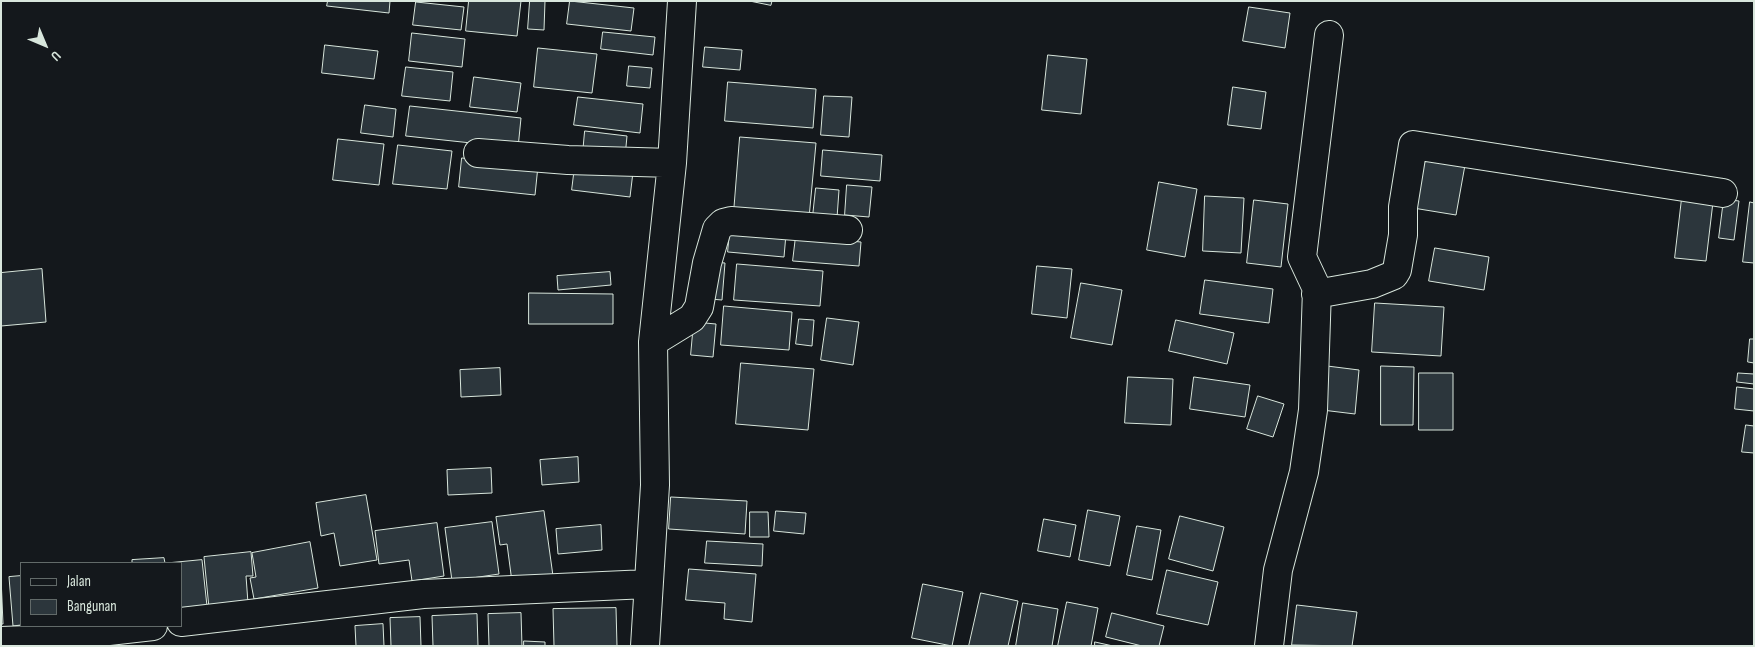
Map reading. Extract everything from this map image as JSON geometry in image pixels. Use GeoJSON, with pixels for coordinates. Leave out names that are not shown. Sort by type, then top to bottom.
{"type":"FeatureCollection","features":[{"type":"Feature","properties":{"kind":"street"},"geometry":{"type":"LineString","coordinates":[[645,646],[655,485],[653,342],[672,164],[682,1]]}},
{"type":"Feature","properties":{"kind":"street"},"geometry":{"type":"LineString","coordinates":[[1269,646],[1278,570],[1304,472],[1313,410],[1317,289],[1302,257],[1329,35]]}},
{"type":"Feature","properties":{"kind":"street"},"geometry":{"type":"LineString","coordinates":[[1316,294],[1372,284],[1394,275],[1397,270],[1403,235],[1402,207],[1413,145],[1723,193]]}},
{"type":"Feature","properties":{"kind":"street"},"geometry":{"type":"LineString","coordinates":[[478,153],[568,160],[672,164]]}},
{"type":"Feature","properties":{"kind":"street"},"geometry":{"type":"LineString","coordinates":[[653,342],[692,318],[699,307],[717,229],[723,223],[732,221],[848,230]]}},
{"type":"Feature","properties":{"kind":"street"},"geometry":{"type":"LineString","coordinates":[[182,622],[423,594],[648,584]]}},
{"type":"Feature","properties":{"kind":"street"},"geometry":{"type":"LineString","coordinates":[[1,641],[30,640],[144,627]]}},
{"type":"Feature","properties":{"kind":"building"},"geometry":{"type":"Polygon","coordinates":[[[328,1],[390,1],[389,13],[327,6],[328,1]]]}},
{"type":"Feature","properties":{"kind":"building"},"geometry":{"type":"Polygon","coordinates":[[[469,1],[521,1],[517,36],[466,31],[469,1]]]}},
{"type":"Feature","properties":{"kind":"building"},"geometry":{"type":"Polygon","coordinates":[[[530,1],[545,1],[544,30],[528,29],[530,1]]]}},
{"type":"Feature","properties":{"kind":"building"},"geometry":{"type":"Polygon","coordinates":[[[570,1],[634,8],[631,31],[567,24],[570,1]]]}},
{"type":"Feature","properties":{"kind":"building"},"geometry":{"type":"Polygon","coordinates":[[[750,1],[772,1],[771,5],[750,1]]]}},
{"type":"Feature","properties":{"kind":"building"},"geometry":{"type":"Polygon","coordinates":[[[416,2],[464,7],[461,30],[413,25],[416,2]]]}},
{"type":"Feature","properties":{"kind":"building"},"geometry":{"type":"Polygon","coordinates":[[[1249,7],[1290,13],[1285,48],[1243,41],[1249,7]]]}},
{"type":"Feature","properties":{"kind":"building"},"geometry":{"type":"Polygon","coordinates":[[[603,32],[655,37],[653,55],[601,49],[603,32]]]}},
{"type":"Feature","properties":{"kind":"building"},"geometry":{"type":"Polygon","coordinates":[[[412,33],[465,39],[462,67],[409,61],[412,33]]]}},
{"type":"Feature","properties":{"kind":"building"},"geometry":{"type":"Polygon","coordinates":[[[325,45],[378,51],[374,79],[322,73],[325,45]]]}},
{"type":"Feature","properties":{"kind":"building"},"geometry":{"type":"Polygon","coordinates":[[[705,47],[742,50],[740,70],[703,67],[705,47]]]}},
{"type":"Feature","properties":{"kind":"building"},"geometry":{"type":"Polygon","coordinates":[[[538,48],[597,54],[592,93],[534,87],[538,48]]]}},
{"type":"Feature","properties":{"kind":"building"},"geometry":{"type":"Polygon","coordinates":[[[1048,55],[1087,59],[1081,114],[1042,110],[1048,55]]]}},
{"type":"Feature","properties":{"kind":"building"},"geometry":{"type":"Polygon","coordinates":[[[629,66],[652,68],[650,88],[627,86],[629,66]]]}},
{"type":"Feature","properties":{"kind":"building"},"geometry":{"type":"Polygon","coordinates":[[[406,67],[453,72],[450,101],[402,96],[406,67]]]}},
{"type":"Feature","properties":{"kind":"building"},"geometry":{"type":"Polygon","coordinates":[[[474,77],[521,83],[517,112],[470,107],[474,77]]]}},
{"type":"Feature","properties":{"kind":"building"},"geometry":{"type":"Polygon","coordinates":[[[728,82],[816,89],[813,128],[725,121],[728,82]]]}},
{"type":"Feature","properties":{"kind":"building"},"geometry":{"type":"Polygon","coordinates":[[[1233,87],[1266,92],[1261,129],[1228,125],[1233,87]]]}},
{"type":"Feature","properties":{"kind":"building"},"geometry":{"type":"Polygon","coordinates":[[[824,96],[852,97],[849,137],[821,135],[824,96]]]}},
{"type":"Feature","properties":{"kind":"building"},"geometry":{"type":"Polygon","coordinates":[[[578,97],[643,104],[640,133],[574,125],[578,97]]]}},
{"type":"Feature","properties":{"kind":"building"},"geometry":{"type":"Polygon","coordinates":[[[365,105],[396,109],[393,137],[361,133],[365,105]]]}},
{"type":"Feature","properties":{"kind":"building"},"geometry":{"type":"Polygon","coordinates":[[[410,106],[521,118],[518,148],[406,136],[410,106]]]}},
{"type":"Feature","properties":{"kind":"building"},"geometry":{"type":"Polygon","coordinates":[[[585,131],[627,136],[625,157],[583,153],[585,131]]]}},
{"type":"Feature","properties":{"kind":"building"},"geometry":{"type":"Polygon","coordinates":[[[740,137],[816,143],[809,218],[734,212],[740,137]]]}},
{"type":"Feature","properties":{"kind":"building"},"geometry":{"type":"Polygon","coordinates":[[[338,139],[384,144],[379,185],[333,180],[338,139]]]}},
{"type":"Feature","properties":{"kind":"building"},"geometry":{"type":"Polygon","coordinates":[[[398,145],[452,151],[447,189],[393,184],[398,145]]]}},
{"type":"Feature","properties":{"kind":"building"},"geometry":{"type":"Polygon","coordinates":[[[823,150],[882,155],[880,181],[821,176],[823,150]]]}},
{"type":"Feature","properties":{"kind":"building"},"geometry":{"type":"Polygon","coordinates":[[[462,158],[538,166],[535,195],[459,187],[462,158]]]}},
{"type":"Feature","properties":{"kind":"building"},"geometry":{"type":"Polygon","coordinates":[[[1422,158],[1465,165],[1456,215],[1413,208],[1422,158]]]}},
{"type":"Feature","properties":{"kind":"building"},"geometry":{"type":"Polygon","coordinates":[[[575,166],[633,172],[630,197],[572,190],[575,166]]]}},
{"type":"Feature","properties":{"kind":"building"},"geometry":{"type":"Polygon","coordinates":[[[1159,182],[1197,189],[1185,257],[1147,250],[1159,182]]]}},
{"type":"Feature","properties":{"kind":"building"},"geometry":{"type":"Polygon","coordinates":[[[847,185],[872,187],[869,217],[845,215],[847,185]]]}},
{"type":"Feature","properties":{"kind":"building"},"geometry":{"type":"Polygon","coordinates":[[[816,188],[839,190],[837,218],[813,216],[816,188]]]}},
{"type":"Feature","properties":{"kind":"building"},"geometry":{"type":"Polygon","coordinates":[[[1205,196],[1244,198],[1241,253],[1203,251],[1205,196]]]}},
{"type":"Feature","properties":{"kind":"building"},"geometry":{"type":"Polygon","coordinates":[[[1682,198],[1713,202],[1706,261],[1675,258],[1682,198]]]}},
{"type":"Feature","properties":{"kind":"building"},"geometry":{"type":"Polygon","coordinates":[[[1724,199],[1739,201],[1734,240],[1719,238],[1724,199]]]}},
{"type":"Feature","properties":{"kind":"building"},"geometry":{"type":"Polygon","coordinates":[[[1254,200],[1288,204],[1281,267],[1247,263],[1254,200]]]}},
{"type":"Feature","properties":{"kind":"building"},"geometry":{"type":"Polygon","coordinates":[[[1750,202],[1754,203],[1754,263],[1743,262],[1750,202]]]}},
{"type":"Feature","properties":{"kind":"building"},"geometry":{"type":"Polygon","coordinates":[[[730,230],[786,234],[784,257],[728,252],[730,230]]]}},
{"type":"Feature","properties":{"kind":"building"},"geometry":{"type":"Polygon","coordinates":[[[796,236],[861,242],[859,266],[793,261],[796,236]]]}},
{"type":"Feature","properties":{"kind":"building"},"geometry":{"type":"Polygon","coordinates":[[[1435,248],[1489,257],[1484,290],[1429,281],[1435,248]]]}},
{"type":"Feature","properties":{"kind":"building"},"geometry":{"type":"Polygon","coordinates":[[[713,262],[725,263],[722,300],[710,299],[713,262]]]}},
{"type":"Feature","properties":{"kind":"building"},"geometry":{"type":"Polygon","coordinates":[[[737,264],[823,271],[820,306],[734,300],[737,264]]]}},
{"type":"Feature","properties":{"kind":"building"},"geometry":{"type":"Polygon","coordinates":[[[1037,266],[1072,269],[1067,318],[1032,314],[1037,266]]]}},
{"type":"Feature","properties":{"kind":"building"},"geometry":{"type":"Polygon","coordinates":[[[42,269],[46,322],[1,326],[1,273],[42,269]]]}},
{"type":"Feature","properties":{"kind":"building"},"geometry":{"type":"Polygon","coordinates":[[[610,272],[611,285],[558,290],[557,276],[610,272]]]}},
{"type":"Feature","properties":{"kind":"building"},"geometry":{"type":"Polygon","coordinates":[[[1205,280],[1273,289],[1269,323],[1200,314],[1205,280]]]}},
{"type":"Feature","properties":{"kind":"building"},"geometry":{"type":"Polygon","coordinates":[[[1081,283],[1122,290],[1112,345],[1071,338],[1081,283]]]}},
{"type":"Feature","properties":{"kind":"building"},"geometry":{"type":"Polygon","coordinates":[[[529,293],[613,294],[613,324],[529,324],[529,293]]]}},
{"type":"Feature","properties":{"kind":"building"},"geometry":{"type":"Polygon","coordinates":[[[1375,303],[1444,307],[1441,356],[1372,352],[1375,303]]]}},
{"type":"Feature","properties":{"kind":"building"},"geometry":{"type":"Polygon","coordinates":[[[724,306],[792,312],[789,350],[721,345],[724,306]]]}},
{"type":"Feature","properties":{"kind":"building"},"geometry":{"type":"Polygon","coordinates":[[[827,318],[859,322],[853,365],[821,360],[827,318]]]}},
{"type":"Feature","properties":{"kind":"building"},"geometry":{"type":"Polygon","coordinates":[[[799,319],[814,320],[812,346],[796,344],[799,319]]]}},
{"type":"Feature","properties":{"kind":"building"},"geometry":{"type":"Polygon","coordinates":[[[1176,320],[1234,333],[1227,364],[1169,351],[1176,320]]]}},
{"type":"Feature","properties":{"kind":"building"},"geometry":{"type":"Polygon","coordinates":[[[694,322],[716,324],[713,357],[691,355],[694,322]]]}},
{"type":"Feature","properties":{"kind":"building"},"geometry":{"type":"Polygon","coordinates":[[[1750,339],[1754,339],[1754,363],[1748,362],[1750,339]]]}},
{"type":"Feature","properties":{"kind":"building"},"geometry":{"type":"Polygon","coordinates":[[[741,363],[814,369],[808,430],[736,424],[741,363]]]}},
{"type":"Feature","properties":{"kind":"building"},"geometry":{"type":"Polygon","coordinates":[[[1327,366],[1359,370],[1355,414],[1322,410],[1327,366]]]}},
{"type":"Feature","properties":{"kind":"building"},"geometry":{"type":"Polygon","coordinates":[[[1381,366],[1414,367],[1413,425],[1381,425],[1381,366]]]}},
{"type":"Feature","properties":{"kind":"building"},"geometry":{"type":"Polygon","coordinates":[[[500,368],[501,395],[461,397],[460,370],[500,368]]]}},
{"type":"Feature","properties":{"kind":"building"},"geometry":{"type":"Polygon","coordinates":[[[1419,373],[1453,373],[1453,430],[1419,430],[1419,373]]]}},
{"type":"Feature","properties":{"kind":"building"},"geometry":{"type":"Polygon","coordinates":[[[1738,373],[1754,374],[1754,384],[1737,382],[1738,373]]]}},
{"type":"Feature","properties":{"kind":"building"},"geometry":{"type":"Polygon","coordinates":[[[1128,377],[1173,379],[1171,425],[1125,423],[1128,377]]]}},
{"type":"Feature","properties":{"kind":"building"},"geometry":{"type":"Polygon","coordinates":[[[1194,377],[1250,385],[1245,417],[1190,409],[1194,377]]]}},
{"type":"Feature","properties":{"kind":"building"},"geometry":{"type":"Polygon","coordinates":[[[1737,387],[1754,389],[1754,411],[1735,409],[1737,387]]]}},
{"type":"Feature","properties":{"kind":"building"},"geometry":{"type":"Polygon","coordinates":[[[1258,396],[1284,404],[1273,437],[1247,429],[1258,396]]]}},
{"type":"Feature","properties":{"kind":"building"},"geometry":{"type":"Polygon","coordinates":[[[1746,425],[1754,426],[1754,453],[1742,452],[1746,425]]]}},
{"type":"Feature","properties":{"kind":"building"},"geometry":{"type":"Polygon","coordinates":[[[578,457],[579,482],[542,485],[540,460],[578,457]]]}},
{"type":"Feature","properties":{"kind":"building"},"geometry":{"type":"Polygon","coordinates":[[[491,468],[492,493],[448,495],[447,470],[491,468]]]}},
{"type":"Feature","properties":{"kind":"building"},"geometry":{"type":"Polygon","coordinates":[[[366,495],[377,560],[340,566],[334,533],[321,536],[316,503],[366,495]]]}},
{"type":"Feature","properties":{"kind":"building"},"geometry":{"type":"Polygon","coordinates":[[[671,497],[747,501],[745,534],[669,529],[671,497]]]}},
{"type":"Feature","properties":{"kind":"building"},"geometry":{"type":"Polygon","coordinates":[[[1088,510],[1120,516],[1110,566],[1079,560],[1088,510]]]}},
{"type":"Feature","properties":{"kind":"building"},"geometry":{"type":"Polygon","coordinates":[[[544,511],[553,576],[512,582],[507,544],[500,545],[496,517],[544,511]]]}},
{"type":"Feature","properties":{"kind":"building"},"geometry":{"type":"Polygon","coordinates":[[[776,511],[806,513],[804,534],[774,531],[776,511]]]}},
{"type":"Feature","properties":{"kind":"building"},"geometry":{"type":"Polygon","coordinates":[[[750,512],[768,512],[769,537],[750,537],[750,512]]]}},
{"type":"Feature","properties":{"kind":"building"},"geometry":{"type":"Polygon","coordinates":[[[1180,516],[1224,527],[1213,571],[1169,559],[1180,516]]]}},
{"type":"Feature","properties":{"kind":"building"},"geometry":{"type":"Polygon","coordinates":[[[1044,519],[1076,525],[1070,557],[1038,551],[1044,519]]]}},
{"type":"Feature","properties":{"kind":"building"},"geometry":{"type":"Polygon","coordinates":[[[492,522],[499,574],[452,581],[445,528],[492,522]]]}},
{"type":"Feature","properties":{"kind":"building"},"geometry":{"type":"Polygon","coordinates":[[[437,523],[444,576],[412,581],[409,560],[379,564],[375,531],[437,523]]]}},
{"type":"Feature","properties":{"kind":"building"},"geometry":{"type":"Polygon","coordinates":[[[601,525],[602,550],[558,554],[556,529],[601,525]]]}},
{"type":"Feature","properties":{"kind":"building"},"geometry":{"type":"Polygon","coordinates":[[[1137,526],[1161,530],[1152,580],[1127,575],[1137,526]]]}},
{"type":"Feature","properties":{"kind":"building"},"geometry":{"type":"Polygon","coordinates":[[[707,541],[763,544],[762,566],[705,563],[707,541]]]}},
{"type":"Feature","properties":{"kind":"building"},"geometry":{"type":"Polygon","coordinates":[[[310,542],[318,588],[254,599],[250,578],[256,577],[252,553],[310,542]]]}},
{"type":"Feature","properties":{"kind":"building"},"geometry":{"type":"Polygon","coordinates":[[[251,552],[253,576],[246,576],[248,603],[209,608],[204,557],[251,552]]]}},
{"type":"Feature","properties":{"kind":"building"},"geometry":{"type":"Polygon","coordinates":[[[164,558],[165,562],[132,562],[132,560],[164,558]]]}},
{"type":"Feature","properties":{"kind":"building"},"geometry":{"type":"Polygon","coordinates":[[[202,560],[207,606],[182,608],[182,562],[179,562],[202,560]]]}},
{"type":"Feature","properties":{"kind":"building"},"geometry":{"type":"Polygon","coordinates":[[[689,569],[756,574],[752,622],[724,619],[725,603],[686,600],[689,569]]]}},
{"type":"Feature","properties":{"kind":"building"},"geometry":{"type":"Polygon","coordinates":[[[1167,570],[1218,582],[1208,625],[1157,614],[1167,570]]]}},
{"type":"Feature","properties":{"kind":"building"},"geometry":{"type":"Polygon","coordinates":[[[20,576],[20,625],[13,626],[9,577],[20,576]]]}},
{"type":"Feature","properties":{"kind":"building"},"geometry":{"type":"Polygon","coordinates":[[[1,577],[3,624],[1,624],[1,577]]]}},
{"type":"Feature","properties":{"kind":"building"},"geometry":{"type":"Polygon","coordinates":[[[923,584],[963,592],[952,646],[912,638],[923,584]]]}},
{"type":"Feature","properties":{"kind":"building"},"geometry":{"type":"Polygon","coordinates":[[[981,593],[1018,601],[1008,646],[969,646],[981,593]]]}},
{"type":"Feature","properties":{"kind":"building"},"geometry":{"type":"Polygon","coordinates":[[[1067,602],[1098,608],[1091,646],[1058,646],[1067,602]]]}},
{"type":"Feature","properties":{"kind":"building"},"geometry":{"type":"Polygon","coordinates":[[[1023,603],[1058,609],[1052,646],[1016,646],[1023,603]]]}},
{"type":"Feature","properties":{"kind":"building"},"geometry":{"type":"Polygon","coordinates":[[[1297,605],[1357,612],[1352,646],[1292,645],[1297,605]]]}},
{"type":"Feature","properties":{"kind":"building"},"geometry":{"type":"Polygon","coordinates":[[[616,608],[617,646],[554,646],[553,609],[616,608]]]}},
{"type":"Feature","properties":{"kind":"building"},"geometry":{"type":"Polygon","coordinates":[[[521,613],[522,646],[489,646],[488,614],[521,613]]]}},
{"type":"Feature","properties":{"kind":"building"},"geometry":{"type":"Polygon","coordinates":[[[1112,613],[1164,626],[1159,646],[1142,646],[1106,637],[1112,613]]]}},
{"type":"Feature","properties":{"kind":"building"},"geometry":{"type":"Polygon","coordinates":[[[477,614],[478,646],[433,646],[432,616],[477,614]]]}},
{"type":"Feature","properties":{"kind":"building"},"geometry":{"type":"Polygon","coordinates":[[[420,617],[421,646],[391,646],[390,618],[420,617]]]}},
{"type":"Feature","properties":{"kind":"building"},"geometry":{"type":"Polygon","coordinates":[[[383,624],[384,646],[356,646],[355,626],[383,624]]]}},
{"type":"Feature","properties":{"kind":"building"},"geometry":{"type":"Polygon","coordinates":[[[524,641],[545,642],[545,646],[524,646],[524,641]]]}},
{"type":"Feature","properties":{"kind":"building"},"geometry":{"type":"Polygon","coordinates":[[[1095,642],[1113,646],[1095,646],[1095,642]]]}}]}
